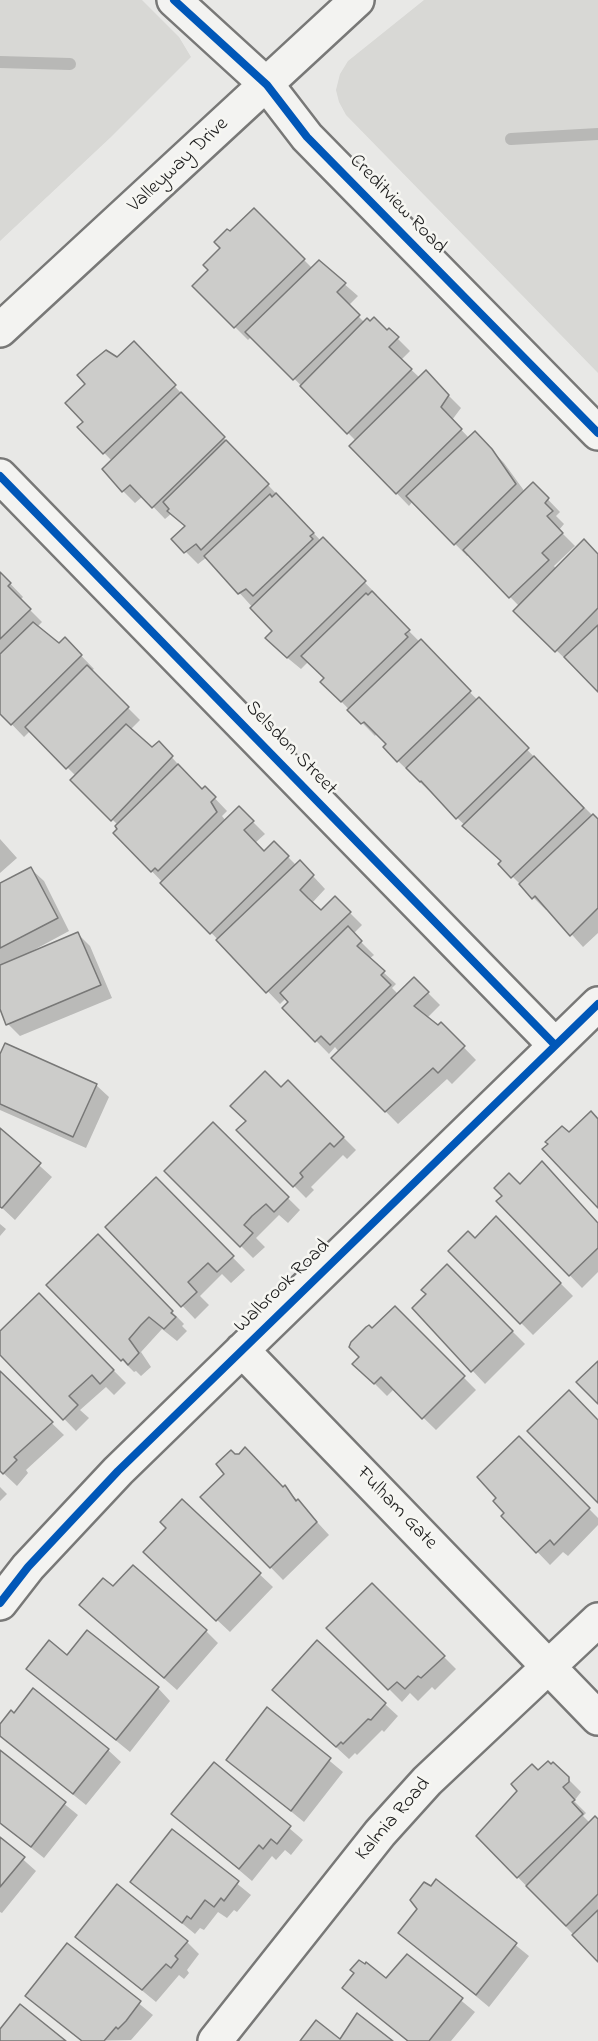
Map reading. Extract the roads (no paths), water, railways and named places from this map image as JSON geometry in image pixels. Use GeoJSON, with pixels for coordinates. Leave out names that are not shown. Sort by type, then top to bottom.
{"type":"FeatureCollection","features":[{"type":"Feature","properties":{"kind":"street","name":"Creditview Road"},"geometry":{"type":"LineString","coordinates":[[174,0],[267,85],[307,137],[598,433]]}},
{"type":"Feature","properties":{"kind":"street","name":"Valleyway Drive"},"geometry":{"type":"LineString","coordinates":[[0,330],[357,0]]}},
{"type":"Feature","properties":{"kind":"street","name":"Selsdon Street"},"geometry":{"type":"LineString","coordinates":[[0,476],[555,1045]]}},
{"type":"Feature","properties":{"kind":"street","name":"Walbrook Road"},"geometry":{"type":"LineString","coordinates":[[0,1603],[80,1510],[598,1004]]}},
{"type":"Feature","properties":{"kind":"street","name":"Fulham Gate"},"geometry":{"type":"LineString","coordinates":[[242,1350],[598,1718]]}},
{"type":"Feature","properties":{"kind":"street","name":"Kalmia Road"},"geometry":{"type":"LineString","coordinates":[[215,2041],[380,1833],[427,1781],[550,1668],[598,1620]]}},
{"type":"Feature","properties":{"kind":"waterway"},"geometry":{"type":"LineString","coordinates":[[0,62],[70,64]]}},
{"type":"Feature","properties":{"kind":"waterway"},"geometry":{"type":"LineString","coordinates":[[511,139],[598,134]]}}]}
